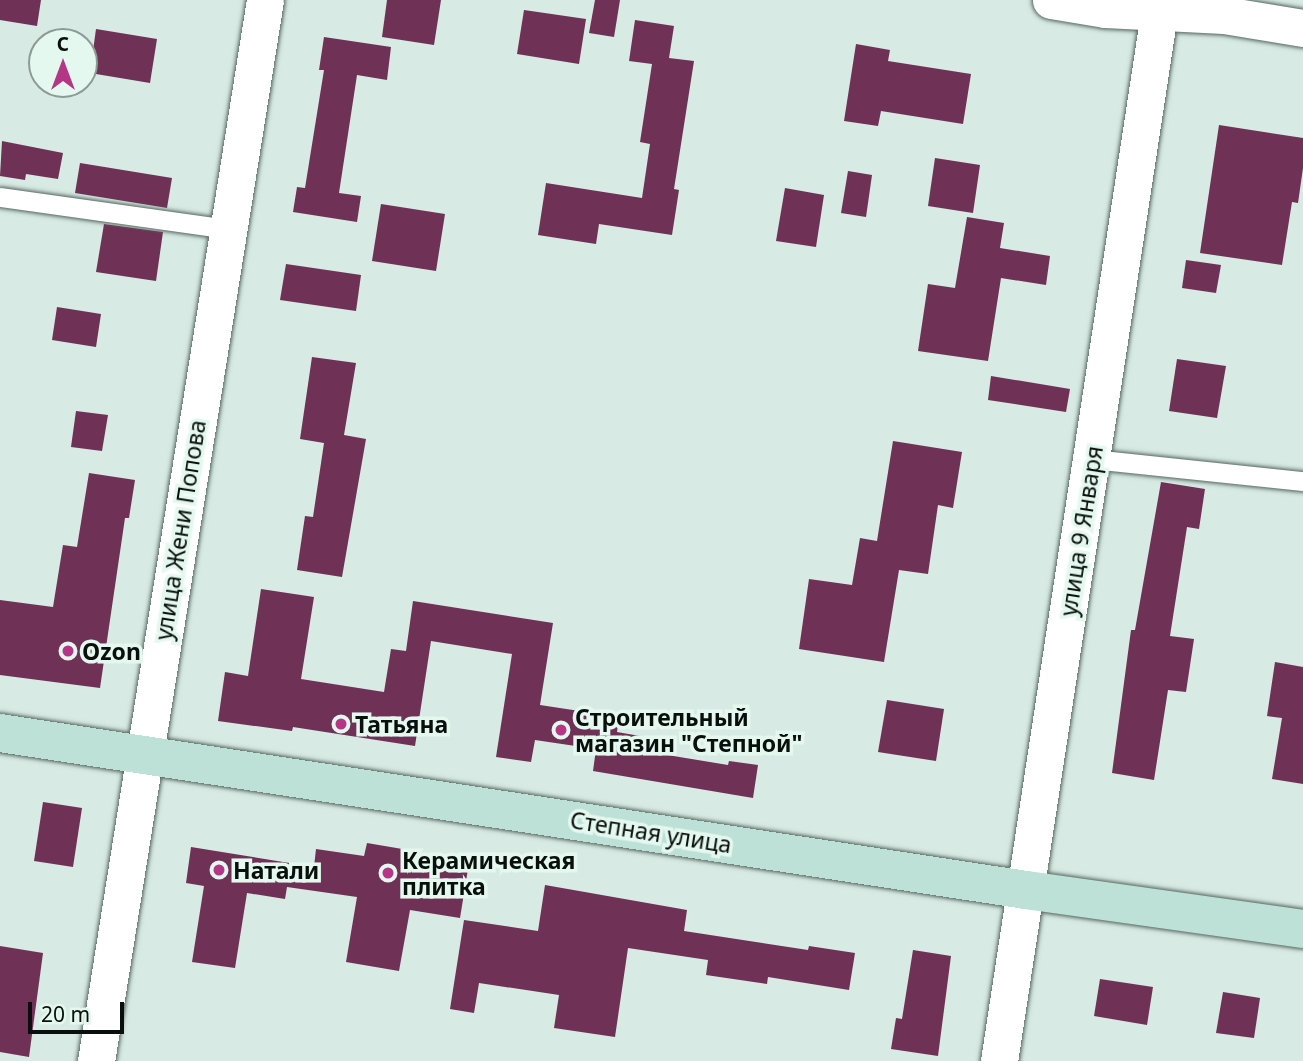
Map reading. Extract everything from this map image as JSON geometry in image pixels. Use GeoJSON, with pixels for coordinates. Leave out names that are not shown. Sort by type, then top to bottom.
{"type":"FeatureCollection","features":[{"type":"Feature","properties":{"kind":"main road","name":"Степная улица"},"geometry":{"type":"LineString","coordinates":[[0,733],[1026,891],[1303,929]]}},
{"type":"Feature","properties":{"kind":"street","name":"улица Жени Попова"},"geometry":{"type":"LineString","coordinates":[[96,1061],[265,0]]}},
{"type":"Feature","properties":{"kind":"street"},"geometry":{"type":"LineString","coordinates":[[1051,0],[1105,9],[1161,5],[1303,28]]}},
{"type":"Feature","properties":{"kind":"street","name":"улица 9 Января"},"geometry":{"type":"LineString","coordinates":[[999,1061],[1161,5]]}},
{"type":"Feature","properties":{"kind":"lane"},"geometry":{"type":"LineString","coordinates":[[0,197],[227,229]]}},
{"type":"Feature","properties":{"kind":"lane"},"geometry":{"type":"LineString","coordinates":[[1092,459],[1303,481]]}},
{"type":"Feature","properties":{"kind":"building"},"geometry":{"type":"Polygon","coordinates":[[[0,0],[41,0],[37,26],[0,20],[0,0]]]}},
{"type":"Feature","properties":{"kind":"building"},"geometry":{"type":"Polygon","coordinates":[[[387,0],[441,0],[434,45],[382,37],[387,0]]]}},
{"type":"Feature","properties":{"kind":"building"},"geometry":{"type":"Polygon","coordinates":[[[595,0],[620,0],[614,37],[589,33],[595,0]]]}},
{"type":"Feature","properties":{"kind":"building"},"geometry":{"type":"Polygon","coordinates":[[[524,10],[586,19],[579,64],[517,54],[524,10]]]}},
{"type":"Feature","properties":{"kind":"building"},"geometry":{"type":"Polygon","coordinates":[[[635,20],[674,26],[669,58],[694,61],[674,189],[679,190],[672,235],[599,224],[596,244],[538,235],[546,183],[642,198],[650,144],[640,142],[652,64],[629,61],[635,20]]]}},
{"type":"Feature","properties":{"kind":"building"},"geometry":{"type":"Polygon","coordinates":[[[98,29],[157,39],[150,83],[98,74],[98,29]]]}},
{"type":"Feature","properties":{"kind":"building"},"geometry":{"type":"Polygon","coordinates":[[[324,37],[391,47],[387,80],[357,75],[339,193],[361,196],[357,222],[293,212],[297,187],[305,188],[324,70],[319,70],[324,37]]]}},
{"type":"Feature","properties":{"kind":"building"},"geometry":{"type":"Polygon","coordinates":[[[856,44],[890,50],[888,61],[971,74],[963,124],[881,111],[878,126],[844,121],[856,44]]]}},
{"type":"Feature","properties":{"kind":"building"},"geometry":{"type":"Polygon","coordinates":[[[1219,125],[1303,138],[1303,168],[1298,203],[1292,202],[1282,265],[1200,253],[1219,125]]]}},
{"type":"Feature","properties":{"kind":"building"},"geometry":{"type":"Polygon","coordinates":[[[2,141],[63,153],[58,179],[26,174],[25,180],[0,176],[2,141]]]}},
{"type":"Feature","properties":{"kind":"building"},"geometry":{"type":"Polygon","coordinates":[[[935,158],[980,165],[973,213],[928,206],[935,158]]]}},
{"type":"Feature","properties":{"kind":"building"},"geometry":{"type":"Polygon","coordinates":[[[80,163],[172,178],[167,208],[75,193],[80,163]]]}},
{"type":"Feature","properties":{"kind":"building"},"geometry":{"type":"Polygon","coordinates":[[[848,171],[872,175],[866,217],[841,213],[848,171]]]}},
{"type":"Feature","properties":{"kind":"building"},"geometry":{"type":"Polygon","coordinates":[[[785,188],[824,195],[816,247],[776,241],[785,188]]]}},
{"type":"Feature","properties":{"kind":"building"},"geometry":{"type":"Polygon","coordinates":[[[381,204],[445,214],[436,271],[372,261],[381,204]]]}},
{"type":"Feature","properties":{"kind":"building"},"geometry":{"type":"Polygon","coordinates":[[[967,217],[1004,223],[1000,248],[1050,256],[1046,285],[1001,278],[988,361],[918,351],[928,284],[955,288],[967,217]]]}},
{"type":"Feature","properties":{"kind":"building"},"geometry":{"type":"Polygon","coordinates":[[[104,224],[163,232],[156,281],[96,272],[104,224]]]}},
{"type":"Feature","properties":{"kind":"building"},"geometry":{"type":"Polygon","coordinates":[[[1186,260],[1221,265],[1216,293],[1182,288],[1186,260]]]}},
{"type":"Feature","properties":{"kind":"building"},"geometry":{"type":"Polygon","coordinates":[[[286,264],[361,275],[356,311],[280,300],[286,264]]]}},
{"type":"Feature","properties":{"kind":"building"},"geometry":{"type":"Polygon","coordinates":[[[57,307],[101,314],[96,347],[52,340],[57,307]]]}},
{"type":"Feature","properties":{"kind":"building"},"geometry":{"type":"Polygon","coordinates":[[[312,357],[356,363],[344,435],[366,439],[342,577],[297,570],[305,516],[313,517],[324,443],[300,439],[312,357]]]}},
{"type":"Feature","properties":{"kind":"building"},"geometry":{"type":"Polygon","coordinates":[[[1177,359],[1226,366],[1217,418],[1169,411],[1177,359]]]}},
{"type":"Feature","properties":{"kind":"building"},"geometry":{"type":"Polygon","coordinates":[[[991,376],[1070,389],[1066,412],[988,400],[991,376]]]}},
{"type":"Feature","properties":{"kind":"building"},"geometry":{"type":"Polygon","coordinates":[[[76,411],[108,415],[102,451],[71,447],[76,411]]]}},
{"type":"Feature","properties":{"kind":"building"},"geometry":{"type":"Polygon","coordinates":[[[893,441],[962,452],[953,508],[938,505],[928,574],[899,570],[884,662],[799,649],[809,579],[852,585],[860,538],[877,541],[893,441]]]}},
{"type":"Feature","properties":{"kind":"building"},"geometry":{"type":"Polygon","coordinates":[[[89,473],[135,480],[129,518],[125,518],[100,688],[0,675],[0,600],[53,607],[63,545],[77,547],[89,473]]]}},
{"type":"Feature","properties":{"kind":"building"},"geometry":{"type":"Polygon","coordinates":[[[1161,482],[1205,489],[1199,529],[1187,527],[1170,636],[1194,639],[1186,692],[1168,690],[1154,780],[1112,773],[1131,630],[1135,630],[1161,482]]]}},
{"type":"Feature","properties":{"kind":"building"},"geometry":{"type":"Polygon","coordinates":[[[261,589],[314,597],[301,679],[384,692],[391,649],[406,651],[413,601],[553,623],[540,705],[619,717],[617,732],[640,736],[637,750],[728,765],[729,761],[758,765],[753,798],[593,771],[596,749],[535,740],[531,762],[496,757],[512,654],[431,641],[415,746],[293,727],[292,731],[218,721],[225,672],[248,676],[261,589]]]}},
{"type":"Feature","properties":{"kind":"building"},"geometry":{"type":"Polygon","coordinates":[[[1275,662],[1303,667],[1303,784],[1272,779],[1282,718],[1267,716],[1275,662]]]}},
{"type":"Feature","properties":{"kind":"building"},"geometry":{"type":"Polygon","coordinates":[[[887,700],[944,709],[936,761],[878,752],[887,700]]]}},
{"type":"Feature","properties":{"kind":"building"},"geometry":{"type":"Polygon","coordinates":[[[43,802],[82,808],[73,867],[34,861],[43,802]]]}},
{"type":"Feature","properties":{"kind":"building"},"geometry":{"type":"Polygon","coordinates":[[[367,843],[420,852],[418,862],[468,869],[460,918],[410,910],[399,971],[346,962],[357,897],[287,887],[285,899],[247,893],[235,968],[192,962],[204,886],[186,883],[191,847],[314,867],[316,849],[364,856],[367,843]]]}},
{"type":"Feature","properties":{"kind":"building"},"geometry":{"type":"Polygon","coordinates":[[[545,885],[687,910],[684,931],[808,950],[809,946],[855,953],[849,990],[768,977],[767,984],[706,975],[708,960],[628,948],[615,1037],[554,1028],[559,995],[479,983],[474,1013],[450,1009],[464,920],[538,931],[545,885]]]}},
{"type":"Feature","properties":{"kind":"building"},"geometry":{"type":"Polygon","coordinates":[[[0,946],[43,953],[29,1057],[0,1052],[0,946]]]}},
{"type":"Feature","properties":{"kind":"building"},"geometry":{"type":"Polygon","coordinates":[[[913,950],[951,956],[938,1056],[891,1049],[896,1018],[902,1019],[913,950]]]}},
{"type":"Feature","properties":{"kind":"building"},"geometry":{"type":"Polygon","coordinates":[[[1100,979],[1153,987],[1147,1025],[1094,1016],[1100,979]]]}},
{"type":"Feature","properties":{"kind":"building"},"geometry":{"type":"Polygon","coordinates":[[[1223,992],[1260,998],[1254,1038],[1216,1033],[1223,992]]]}},
{"type":"Feature","properties":{"kind":"place","name":"Ozon"},"geometry":{"type":"Point","coordinates":[68,651]}},
{"type":"Feature","properties":{"kind":"place","name":"Татьяна"},"geometry":{"type":"Point","coordinates":[341,724]}},
{"type":"Feature","properties":{"kind":"place","name":"Строительный магазин \"Степной\""},"geometry":{"type":"Point","coordinates":[561,730]}},
{"type":"Feature","properties":{"kind":"place","name":"Натали"},"geometry":{"type":"Point","coordinates":[219,870]}},
{"type":"Feature","properties":{"kind":"place","name":"Керамическая плитка"},"geometry":{"type":"Point","coordinates":[388,873]}}]}
